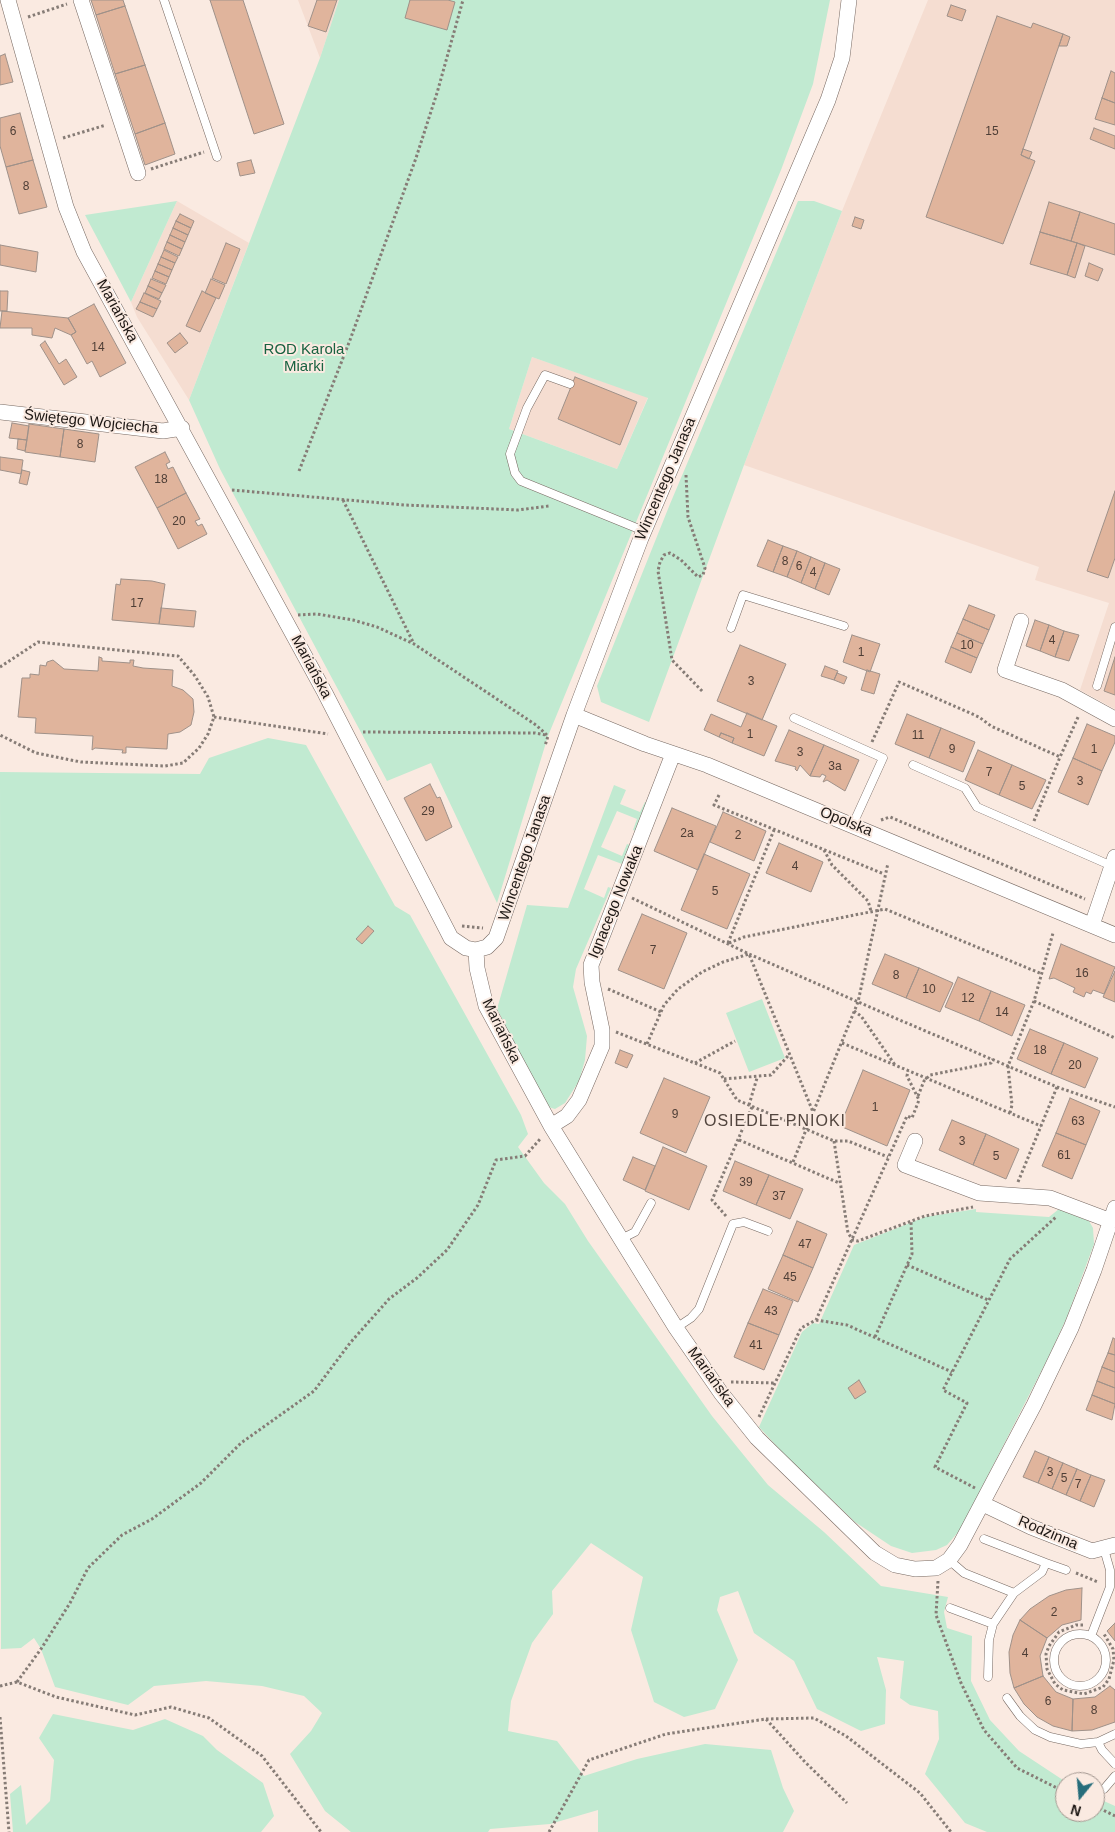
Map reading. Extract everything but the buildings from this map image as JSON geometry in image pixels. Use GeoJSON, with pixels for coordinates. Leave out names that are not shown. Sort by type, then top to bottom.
{"type":"FeatureCollection","features":[{"type":"Feature","properties":{"kind":"street","name":"Wincentego Janasa"},"geometry":{"type":"LineString","coordinates":[[476,950],[487,947],[496,938],[564,742],[644,530],[828,100],[842,58],[850,0]]}},
{"type":"Feature","properties":{"kind":"street"},"geometry":{"type":"LineString","coordinates":[[76,1],[121,121],[138,173]]}},
{"type":"Feature","properties":{"kind":"street","name":"Mariańska"},"geometry":{"type":"LineString","coordinates":[[6,4],[66,207],[84,252],[182,428],[343,728],[451,938],[466,948],[476,950],[477,968],[486,1006],[551,1126],[676,1328],[749,1428],[782,1464],[875,1552],[895,1565],[915,1569],[942,1564]]}},
{"type":"Feature","properties":{"kind":"street","name":"Świętego Wojciecha"},"geometry":{"type":"LineString","coordinates":[[0,412],[163,431],[182,428]]}},
{"type":"Feature","properties":{"kind":"street"},"geometry":{"type":"LineString","coordinates":[[1021,621],[1005,670],[1062,690],[1115,719]]}},
{"type":"Feature","properties":{"kind":"street","name":"Opolska"},"geometry":{"type":"LineString","coordinates":[[574,715],[707,765],[853,824],[1115,934]]}},
{"type":"Feature","properties":{"kind":"street","name":"Ignacego Nowaka"},"geometry":{"type":"LineString","coordinates":[[551,1126],[567,1116],[579,1100],[602,1046],[602,1030],[592,982],[591,965],[674,754]]}},
{"type":"Feature","properties":{"kind":"street"},"geometry":{"type":"LineString","coordinates":[[1092,925],[1114,862]]}},
{"type":"Feature","properties":{"kind":"street"},"geometry":{"type":"LineString","coordinates":[[915,1141],[905,1165],[979,1193],[1050,1198],[1113,1214],[1094,1270],[1071,1328],[960,1546],[942,1564]]}},
{"type":"Feature","properties":{"kind":"street","name":"Rodzinna"},"geometry":{"type":"LineString","coordinates":[[985,1499],[1075,1545],[1092,1551],[1110,1547]]}},
{"type":"Feature","properties":{"kind":"lane"},"geometry":{"type":"LineString","coordinates":[[164,0],[217,157]]}},
{"type":"Feature","properties":{"kind":"lane"},"geometry":{"type":"LineString","coordinates":[[570,384],[545,375],[527,408],[510,454],[514,473],[521,481],[644,530]]}},
{"type":"Feature","properties":{"kind":"lane"},"geometry":{"type":"LineString","coordinates":[[731,628],[743,595],[844,626]]}},
{"type":"Feature","properties":{"kind":"lane"},"geometry":{"type":"LineString","coordinates":[[1096,686],[1115,627]]}},
{"type":"Feature","properties":{"kind":"lane"},"geometry":{"type":"LineString","coordinates":[[794,718],[883,758],[853,824]]}},
{"type":"Feature","properties":{"kind":"lane"},"geometry":{"type":"LineString","coordinates":[[913,765],[965,788],[977,806],[1030,830],[1114,862]]}},
{"type":"Feature","properties":{"kind":"lane"},"geometry":{"type":"LineString","coordinates":[[621,1239],[635,1232],[651,1203]]}},
{"type":"Feature","properties":{"kind":"lane"},"geometry":{"type":"LineString","coordinates":[[676,1328],[691,1318],[699,1309],[733,1224],[744,1222],[768,1231]]}},
{"type":"Feature","properties":{"kind":"lane"},"geometry":{"type":"LineString","coordinates":[[984,1539],[1066,1570]]}},
{"type":"Feature","properties":{"kind":"lane"},"geometry":{"type":"LineString","coordinates":[[1091,1636],[1110,1587],[1110,1547]]}},
{"type":"Feature","properties":{"kind":"lane"},"geometry":{"type":"LineString","coordinates":[[988,1677],[989,1640],[993,1624],[1014,1593],[1042,1572],[1046,1563]]}},
{"type":"Feature","properties":{"kind":"lane"},"geometry":{"type":"LineString","coordinates":[[942,1564],[1014,1593]]}},
{"type":"Feature","properties":{"kind":"lane"},"geometry":{"type":"LineString","coordinates":[[950,1608],[993,1624]]}},
{"type":"Feature","properties":{"kind":"lane"},"geometry":{"type":"LineString","coordinates":[[1084,1634],[1091,1636],[1103,1648],[1106,1656],[1103,1673],[1090,1684],[1073,1684],[1060,1675],[1055,1659],[1056,1651],[1060,1644],[1070,1636],[1084,1634]]}},
{"type":"Feature","properties":{"kind":"lane"},"geometry":{"type":"LineString","coordinates":[[1007,1698],[1020,1716],[1035,1730],[1050,1737],[1081,1744],[1098,1742],[1115,1734]]}},
{"type":"Feature","properties":{"kind":"lane"},"geometry":{"type":"LineString","coordinates":[[1098,1742],[1102,1750],[1115,1764]]}},
{"type":"Feature","properties":{"kind":"lane"},"geometry":{"type":"LineString","coordinates":[[1105,1788],[1115,1776]]}},
{"type":"Feature","properties":{"kind":"path"},"geometry":{"type":"LineString","coordinates":[[299,471],[410,176],[437,93],[463,0]]}},
{"type":"Feature","properties":{"kind":"path"},"geometry":{"type":"LineString","coordinates":[[25,18],[76,1]]}},
{"type":"Feature","properties":{"kind":"path"},"geometry":{"type":"LineString","coordinates":[[62,138],[121,121]]}},
{"type":"Feature","properties":{"kind":"path"},"geometry":{"type":"LineString","coordinates":[[60,129],[64,144]]}},
{"type":"Feature","properties":{"kind":"path"},"geometry":{"type":"LineString","coordinates":[[138,173],[214,148]]}},
{"type":"Feature","properties":{"kind":"path"},"geometry":{"type":"LineString","coordinates":[[673,463],[685,472],[688,516],[705,568],[703,575],[698,577],[675,555],[664,555],[660,562],[660,583],[672,660],[702,692]]}},
{"type":"Feature","properties":{"kind":"path"},"geometry":{"type":"LineString","coordinates":[[231,498],[227,490],[405,505],[518,510],[578,504]]}},
{"type":"Feature","properties":{"kind":"path"},"geometry":{"type":"LineString","coordinates":[[343,500],[414,644]]}},
{"type":"Feature","properties":{"kind":"path"},"geometry":{"type":"LineString","coordinates":[[299,623],[295,615],[317,614],[353,620],[377,627],[414,644],[548,736]]}},
{"type":"Feature","properties":{"kind":"path"},"geometry":{"type":"LineString","coordinates":[[0,667],[38,642],[178,656],[195,676],[208,697],[214,716],[208,734],[199,748],[183,763],[165,766],[81,762],[36,753],[0,735]]}},
{"type":"Feature","properties":{"kind":"path"},"geometry":{"type":"LineString","coordinates":[[868,752],[899,682],[979,716],[991,726],[1060,757]]}},
{"type":"Feature","properties":{"kind":"path"},"geometry":{"type":"LineString","coordinates":[[1030,830],[1085,702]]}},
{"type":"Feature","properties":{"kind":"path"},"geometry":{"type":"LineString","coordinates":[[214,716],[332,734],[343,728]]}},
{"type":"Feature","properties":{"kind":"path"},"geometry":{"type":"LineString","coordinates":[[362,741],[358,732],[535,733],[564,742]]}},
{"type":"Feature","properties":{"kind":"path"},"geometry":{"type":"LineString","coordinates":[[542,754],[548,736]]}},
{"type":"Feature","properties":{"kind":"path"},"geometry":{"type":"LineString","coordinates":[[719,795],[714,806],[884,874]]}},
{"type":"Feature","properties":{"kind":"path"},"geometry":{"type":"LineString","coordinates":[[728,943],[774,830]]}},
{"type":"Feature","properties":{"kind":"path"},"geometry":{"type":"LineString","coordinates":[[824,850],[832,865],[868,900],[871,911]]}},
{"type":"Feature","properties":{"kind":"path"},"geometry":{"type":"LineString","coordinates":[[793,1162],[858,1002],[884,874],[888,863]]}},
{"type":"Feature","properties":{"kind":"path"},"geometry":{"type":"LineString","coordinates":[[620,892],[749,954],[858,1002],[1057,1087],[1115,1107]]}},
{"type":"Feature","properties":{"kind":"path"},"geometry":{"type":"LineString","coordinates":[[728,943],[744,937],[885,909],[1042,974]]}},
{"type":"Feature","properties":{"kind":"path"},"geometry":{"type":"LineString","coordinates":[[459,925],[476,929],[483,928],[486,922]]}},
{"type":"Feature","properties":{"kind":"path"},"geometry":{"type":"LineString","coordinates":[[1010,1113],[1012,1105],[1008,1066],[1034,1001],[1053,934]]}},
{"type":"Feature","properties":{"kind":"path"},"geometry":{"type":"LineString","coordinates":[[647,1044],[660,1012],[678,989],[702,972],[723,962],[749,954]]}},
{"type":"Feature","properties":{"kind":"path"},"geometry":{"type":"LineString","coordinates":[[749,954],[788,1056],[813,1112]]}},
{"type":"Feature","properties":{"kind":"path"},"geometry":{"type":"LineString","coordinates":[[592,982],[660,1012]]}},
{"type":"Feature","properties":{"kind":"path"},"geometry":{"type":"LineString","coordinates":[[1034,1001],[1115,1038]]}},
{"type":"Feature","properties":{"kind":"path"},"geometry":{"type":"LineString","coordinates":[[854,1011],[866,1023],[896,1066]]}},
{"type":"Feature","properties":{"kind":"path"},"geometry":{"type":"LineString","coordinates":[[602,1030],[618,1032],[720,1073],[737,1100],[834,1141],[848,1141],[888,1157]]}},
{"type":"Feature","properties":{"kind":"path"},"geometry":{"type":"LineString","coordinates":[[695,1063],[734,1041]]}},
{"type":"Feature","properties":{"kind":"path"},"geometry":{"type":"LineString","coordinates":[[842,1043],[1041,1126]]}},
{"type":"Feature","properties":{"kind":"path"},"geometry":{"type":"LineString","coordinates":[[724,1079],[757,1078],[771,1075],[788,1056]]}},
{"type":"Feature","properties":{"kind":"path"},"geometry":{"type":"LineString","coordinates":[[749,1428],[757,1422],[801,1328],[816,1320],[907,1116],[912,1118],[918,1096],[926,1078],[930,1075],[990,1063],[993,1060]]}},
{"type":"Feature","properties":{"kind":"path"},"geometry":{"type":"LineString","coordinates":[[908,1071],[907,1076],[918,1096]]}},
{"type":"Feature","properties":{"kind":"path"},"geometry":{"type":"LineString","coordinates":[[733,1224],[712,1200],[739,1140],[751,1106],[757,1078]]}},
{"type":"Feature","properties":{"kind":"path"},"geometry":{"type":"LineString","coordinates":[[1012,1194],[1057,1087]]}},
{"type":"Feature","properties":{"kind":"path"},"geometry":{"type":"LineString","coordinates":[[16,1682],[41,1649],[70,1603],[88,1568],[122,1535],[152,1519],[201,1483],[241,1443],[314,1391],[350,1342],[389,1299],[417,1278],[447,1250],[478,1205],[496,1160],[525,1156],[551,1126]]}},
{"type":"Feature","properties":{"kind":"path"},"geometry":{"type":"LineString","coordinates":[[739,1140],[839,1183]]}},
{"type":"Feature","properties":{"kind":"path"},"geometry":{"type":"LineString","coordinates":[[834,1141],[848,1234],[853,1240],[858,1241],[925,1216],[973,1208],[979,1193]]}},
{"type":"Feature","properties":{"kind":"path"},"geometry":{"type":"LineString","coordinates":[[985,1499],[935,1467],[967,1402],[943,1390],[1010,1259],[1063,1211],[1066,1203]]}},
{"type":"Feature","properties":{"kind":"path"},"geometry":{"type":"LineString","coordinates":[[875,1337],[912,1254],[911,1220]]}},
{"type":"Feature","properties":{"kind":"path"},"geometry":{"type":"LineString","coordinates":[[907,1265],[988,1300]]}},
{"type":"Feature","properties":{"kind":"path"},"geometry":{"type":"LineString","coordinates":[[816,1320],[847,1325],[952,1372]]}},
{"type":"Feature","properties":{"kind":"path"},"geometry":{"type":"LineString","coordinates":[[728,1382],[775,1383]]}},
{"type":"Feature","properties":{"kind":"path"},"geometry":{"type":"LineString","coordinates":[[942,1564],[936,1615],[961,1683],[984,1730],[1017,1768],[1055,1787]]}},
{"type":"Feature","properties":{"kind":"path"},"geometry":{"type":"LineString","coordinates":[[0,1686],[16,1682],[56,1697],[135,1715],[172,1707],[209,1718],[262,1756],[321,1832]]}},
{"type":"Feature","properties":{"kind":"path"},"geometry":{"type":"LineString","coordinates":[[0,1716],[9,1832]]}},
{"type":"Feature","properties":{"kind":"path"},"geometry":{"type":"LineString","coordinates":[[549,1832],[589,1760],[666,1734],[766,1719],[814,1718],[846,1736],[920,1793],[951,1832]]}},
{"type":"Feature","properties":{"kind":"path"},"geometry":{"type":"LineString","coordinates":[[766,1719],[805,1762],[847,1803]]}},
{"type":"Feature","properties":{"kind":"shaded area"},"geometry":{"type":"Polygon","coordinates":[[[298,0],[339,0],[320,58],[298,0]]]}},
{"type":"Feature","properties":{"kind":"shaded area"},"geometry":{"type":"Polygon","coordinates":[[[928,0],[1115,0],[1115,709],[1080,690],[1109,603],[1035,580],[1039,567],[744,465],[842,211],[928,0]]]}},
{"type":"Feature","properties":{"kind":"shaded area"},"geometry":{"type":"Polygon","coordinates":[[[177,201],[249,243],[189,400],[137,317],[131,302],[177,201]]]}},
{"type":"Feature","properties":{"kind":"shaded area"},"geometry":{"type":"Polygon","coordinates":[[[532,357],[648,397],[617,469],[509,429],[532,357]]]}},
{"type":"Feature","properties":{"kind":"green space","name":"ROD Karola Miarki"},"geometry":{"type":"Polygon","coordinates":[[[339,0],[830,0],[813,84],[781,170],[548,736],[497,903],[431,763],[387,781],[220,469],[189,400],[320,58],[339,0]],[[532,357],[509,429],[617,469],[648,398],[532,357]]]}},
{"type":"Feature","properties":{"kind":"green space"},"geometry":{"type":"Polygon","coordinates":[[[177,201],[131,302],[85,215],[177,201]]]}},
{"type":"Feature","properties":{"kind":"green space"},"geometry":{"type":"Polygon","coordinates":[[[798,201],[814,201],[842,211],[744,465],[649,722],[601,702],[597,686],[670,504],[798,201]]]}},
{"type":"Feature","properties":{"kind":"green space"},"geometry":{"type":"Polygon","coordinates":[[[268,738],[306,745],[395,906],[410,915],[521,1115],[528,1134],[518,1147],[544,1183],[565,1204],[588,1241],[712,1416],[768,1485],[824,1532],[881,1586],[948,1597],[944,1612],[947,1628],[972,1636],[971,1681],[990,1720],[1019,1751],[1055,1775],[1055,1822],[1105,1822],[1105,1802],[1115,1806],[1115,1832],[987,1832],[965,1823],[925,1774],[939,1739],[938,1711],[910,1705],[900,1698],[904,1661],[877,1657],[886,1690],[885,1724],[861,1731],[817,1709],[794,1661],[754,1633],[738,1591],[720,1597],[717,1610],[738,1660],[715,1709],[684,1717],[654,1702],[631,1630],[643,1577],[591,1543],[552,1591],[553,1614],[532,1643],[511,1701],[508,1731],[557,1741],[584,1776],[637,1759],[705,1744],[771,1750],[783,1788],[794,1811],[783,1832],[598,1832],[598,1810],[550,1824],[490,1829],[488,1832],[351,1832],[325,1811],[290,1754],[311,1731],[322,1713],[304,1696],[262,1686],[206,1681],[154,1686],[128,1705],[55,1687],[41,1649],[34,1638],[21,1648],[1,1649],[0,772],[200,774],[209,758],[268,738]]]}},
{"type":"Feature","properties":{"kind":"green space"},"geometry":{"type":"Polygon","coordinates":[[[614,785],[626,790],[620,804],[640,812],[645,802],[647,803],[636,831],[633,830],[637,819],[617,811],[601,847],[622,856],[627,844],[630,845],[622,864],[598,855],[584,889],[604,898],[608,887],[611,888],[576,969],[573,987],[587,1036],[585,1060],[579,1081],[565,1103],[555,1109],[548,1107],[497,1009],[527,905],[568,908],[614,785]]]}},
{"type":"Feature","properties":{"kind":"green space"},"geometry":{"type":"Polygon","coordinates":[[[762,999],[785,1058],[749,1072],[726,1013],[762,999]]]}},
{"type":"Feature","properties":{"kind":"green space"},"geometry":{"type":"Polygon","coordinates":[[[976,1209],[976,1212],[1049,1217],[1059,1209],[1089,1221],[1093,1228],[1094,1244],[1067,1317],[1049,1356],[960,1530],[947,1545],[936,1550],[912,1553],[891,1546],[855,1522],[784,1454],[759,1427],[802,1332],[813,1323],[819,1324],[854,1245],[925,1217],[976,1209]]]}},
{"type":"Feature","properties":{"kind":"green space"},"geometry":{"type":"Polygon","coordinates":[[[53,1714],[133,1730],[165,1719],[203,1736],[217,1750],[263,1783],[274,1816],[261,1832],[13,1832],[10,1794],[21,1785],[26,1825],[50,1801],[54,1760],[39,1738],[53,1714]]]}},
{"type":"Feature","properties":{"kind":"district","name":"OSIEDLE PNIOKI"},"geometry":{"type":"Point","coordinates":[775,1122]}}]}
